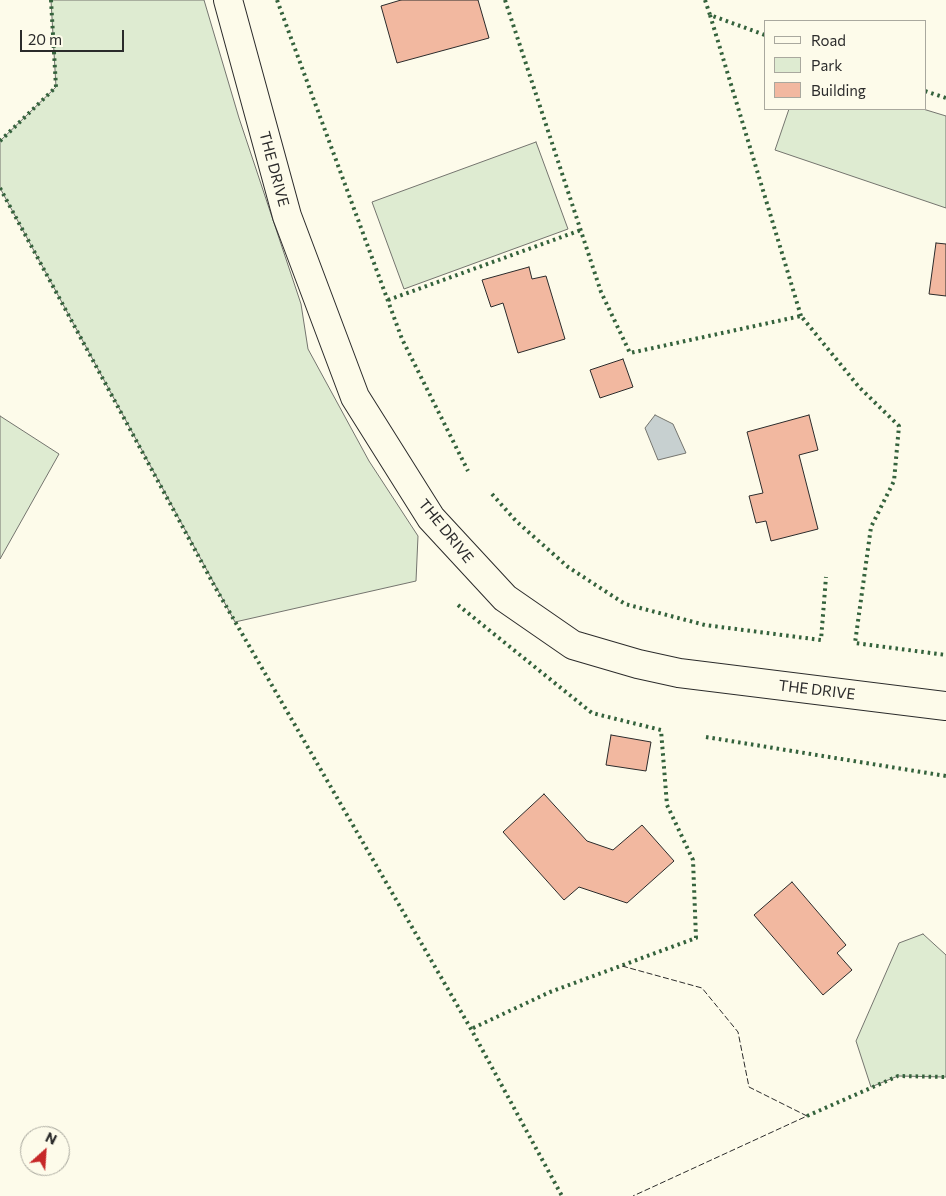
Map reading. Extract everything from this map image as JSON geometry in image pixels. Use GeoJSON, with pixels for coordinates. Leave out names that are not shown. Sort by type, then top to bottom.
{"type":"FeatureCollection","features":[{"type":"Feature","properties":{"kind":"street","name":"THE DRIVE"},"geometry":{"type":"LineString","coordinates":[[228,0],[287,216],[355,397],[431,518],[505,598],[573,645],[638,664],[680,673],[946,706]]}},
{"type":"Feature","properties":{"kind":"green space"},"geometry":{"type":"Polygon","coordinates":[[[51,0],[204,0],[239,118],[301,304],[308,349],[369,461],[418,536],[416,581],[235,622],[0,188],[0,141],[56,87],[51,0]]]}},
{"type":"Feature","properties":{"kind":"green space"},"geometry":{"type":"Polygon","coordinates":[[[789,110],[926,110],[946,116],[946,208],[775,150],[789,110]]]}},
{"type":"Feature","properties":{"kind":"green space"},"geometry":{"type":"Polygon","coordinates":[[[536,142],[568,229],[404,289],[372,202],[536,142]]]}},
{"type":"Feature","properties":{"kind":"green space"},"geometry":{"type":"Polygon","coordinates":[[[0,416],[59,454],[0,559],[0,416]]]}},
{"type":"Feature","properties":{"kind":"green space"},"geometry":{"type":"Polygon","coordinates":[[[923,934],[946,955],[946,1077],[898,1076],[871,1087],[856,1041],[899,943],[923,934]]]}},
{"type":"Feature","properties":{"kind":"shaded area"},"geometry":{"type":"Polygon","coordinates":[[[655,415],[673,424],[686,453],[658,460],[645,428],[655,415]]]}},
{"type":"Feature","properties":{"kind":"building"},"geometry":{"type":"Polygon","coordinates":[[[401,0],[478,0],[489,38],[397,63],[381,6],[401,0]]]}},
{"type":"Feature","properties":{"kind":"building"},"geometry":{"type":"Polygon","coordinates":[[[936,243],[946,244],[946,296],[929,294],[936,243]]]}},
{"type":"Feature","properties":{"kind":"building"},"geometry":{"type":"Polygon","coordinates":[[[529,267],[532,279],[546,276],[565,339],[518,353],[503,303],[491,307],[482,280],[529,267]]]}},
{"type":"Feature","properties":{"kind":"building"},"geometry":{"type":"Polygon","coordinates":[[[623,359],[633,387],[600,398],[590,370],[623,359]]]}},
{"type":"Feature","properties":{"kind":"building"},"geometry":{"type":"Polygon","coordinates":[[[809,415],[818,450],[799,455],[818,529],[771,541],[766,521],[756,523],[749,496],[763,493],[747,432],[809,415]]]}},
{"type":"Feature","properties":{"kind":"building"},"geometry":{"type":"Polygon","coordinates":[[[611,735],[651,742],[646,771],[606,765],[611,735]]]}},
{"type":"Feature","properties":{"kind":"building"},"geometry":{"type":"Polygon","coordinates":[[[544,794],[587,841],[613,850],[642,825],[674,861],[627,903],[579,887],[564,900],[503,832],[544,794]]]}},
{"type":"Feature","properties":{"kind":"building"},"geometry":{"type":"Polygon","coordinates":[[[792,882],[846,945],[837,953],[852,970],[823,995],[754,915],[792,882]]]}},
{"type":"Feature","properties":{"kind":"hedge"},"geometry":{"type":"LineString","coordinates":[[0,141],[56,87],[51,0]]}},
{"type":"Feature","properties":{"kind":"hedge"},"geometry":{"type":"LineString","coordinates":[[277,0],[402,339],[468,471]]}},
{"type":"Feature","properties":{"kind":"hedge"},"geometry":{"type":"LineString","coordinates":[[505,0],[601,292],[630,353],[801,316],[859,387],[899,426],[894,481],[871,527],[855,643],[946,655]]}},
{"type":"Feature","properties":{"kind":"hedge"},"geometry":{"type":"LineString","coordinates":[[705,0],[710,15],[764,35]]}},
{"type":"Feature","properties":{"kind":"hedge"},"geometry":{"type":"LineString","coordinates":[[710,15],[801,316]]}},
{"type":"Feature","properties":{"kind":"hedge"},"geometry":{"type":"LineString","coordinates":[[926,91],[946,98]]}},
{"type":"Feature","properties":{"kind":"hedge"},"geometry":{"type":"LineString","coordinates":[[0,188],[215,587],[471,1029],[562,1196]]}},
{"type":"Feature","properties":{"kind":"hedge"},"geometry":{"type":"LineString","coordinates":[[388,300],[581,230]]}},
{"type":"Feature","properties":{"kind":"hedge"},"geometry":{"type":"LineString","coordinates":[[492,494],[516,521],[568,567],[625,604],[705,625],[821,640],[826,577]]}},
{"type":"Feature","properties":{"kind":"hedge"},"geometry":{"type":"LineString","coordinates":[[458,605],[592,713],[661,730],[667,805],[693,860],[696,938],[550,992],[471,1029]]}},
{"type":"Feature","properties":{"kind":"hedge"},"geometry":{"type":"LineString","coordinates":[[706,737],[946,776]]}},
{"type":"Feature","properties":{"kind":"hedge"},"geometry":{"type":"LineString","coordinates":[[807,1116],[898,1076],[946,1077]]}},
{"type":"Feature","properties":{"kind":"fence"},"geometry":{"type":"LineString","coordinates":[[622,966],[702,988],[738,1032],[749,1087],[807,1116],[633,1196]]}}]}
